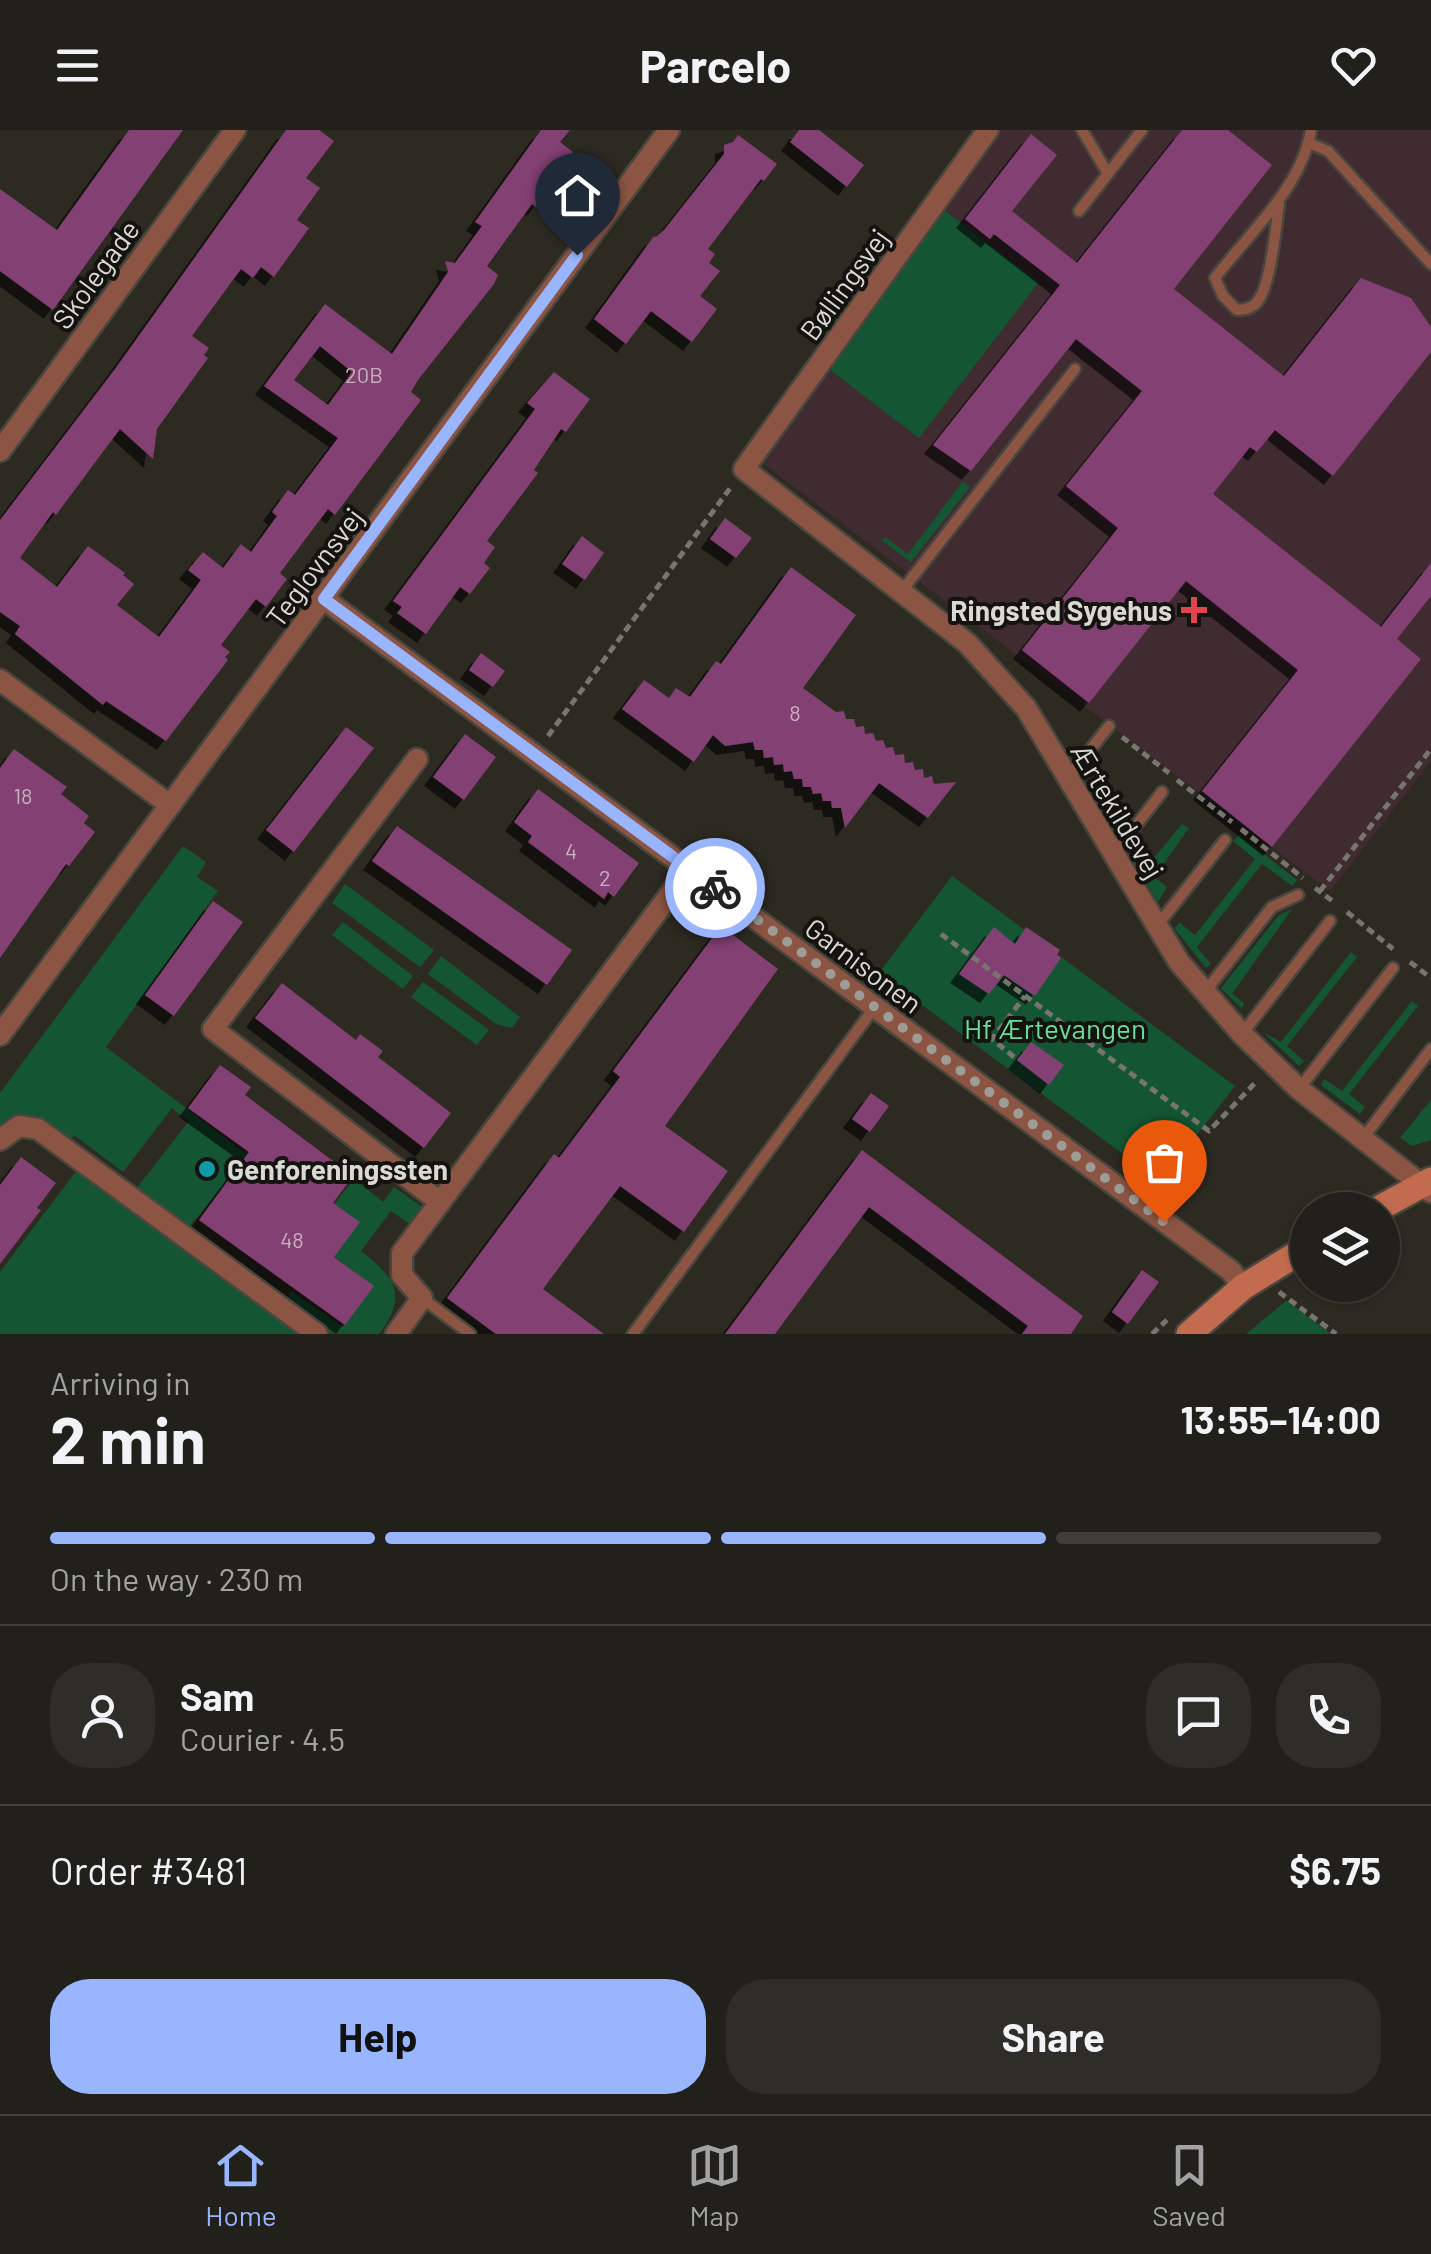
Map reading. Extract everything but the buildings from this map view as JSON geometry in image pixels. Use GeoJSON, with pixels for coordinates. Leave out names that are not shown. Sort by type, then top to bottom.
{"type":"FeatureCollection","features":[{"type":"Feature","properties":{"kind":"street","name":"Skolegade"},"geometry":{"type":"LineString","coordinates":[[0,451],[236,130]]}},
{"type":"Feature","properties":{"kind":"street","name":"Teglovnsvej"},"geometry":{"type":"LineString","coordinates":[[0,1035],[669,130]]}},
{"type":"Feature","properties":{"kind":"street","name":"Bøllingsvej"},"geometry":{"type":"LineString","coordinates":[[744,469],[988,130]]}},
{"type":"Feature","properties":{"kind":"street","name":"Ærtekildevej"},"geometry":{"type":"LineString","coordinates":[[744,469],[967,643],[1026,708],[1156,927],[1206,992],[1242,1034],[1298,1088],[1428,1186]]}},
{"type":"Feature","properties":{"kind":"street","name":"Garnisonen"},"geometry":{"type":"LineString","coordinates":[[324,599],[1231,1271],[1252,1281]]}},
{"type":"Feature","properties":{"kind":"street"},"geometry":{"type":"LineString","coordinates":[[0,680],[170,805]]}},
{"type":"Feature","properties":{"kind":"street"},"geometry":{"type":"LineString","coordinates":[[417,759],[213,1029],[440,1202]]}},
{"type":"Feature","properties":{"kind":"street"},"geometry":{"type":"LineString","coordinates":[[396,1334],[422,1298],[402,1275],[402,1253],[689,869]]}},
{"type":"Feature","properties":{"kind":"street"},"geometry":{"type":"LineString","coordinates":[[0,1140],[20,1126],[38,1129],[317,1334]]}},
{"type":"Feature","properties":{"kind":"street"},"geometry":{"type":"LineString","coordinates":[[1400,1199],[1428,1186]]}},
{"type":"Feature","properties":{"kind":"street"},"geometry":{"type":"LineString","coordinates":[[1189,1334],[1252,1281],[1290,1259]]}},
{"type":"Feature","properties":{"kind":"lane"},"geometry":{"type":"LineString","coordinates":[[1082,130],[1108,174]]}},
{"type":"Feature","properties":{"kind":"lane"},"geometry":{"type":"LineString","coordinates":[[1079,211],[1142,130]]}},
{"type":"Feature","properties":{"kind":"lane"},"geometry":{"type":"LineString","coordinates":[[1278,204],[1273,247],[1259,300],[1248,310],[1237,310],[1223,296],[1215,278],[1251,230],[1278,204],[1309,143],[1311,130]]}},
{"type":"Feature","properties":{"kind":"lane"},"geometry":{"type":"LineString","coordinates":[[1309,143],[1328,151],[1431,264]]}},
{"type":"Feature","properties":{"kind":"lane"},"geometry":{"type":"LineString","coordinates":[[901,592],[1076,369]]}},
{"type":"Feature","properties":{"kind":"lane"},"geometry":{"type":"LineString","coordinates":[[1067,779],[1110,726]]}},
{"type":"Feature","properties":{"kind":"lane"},"geometry":{"type":"LineString","coordinates":[[1113,856],[1162,792]]}},
{"type":"Feature","properties":{"kind":"lane"},"geometry":{"type":"LineString","coordinates":[[1156,927],[1225,840]]}},
{"type":"Feature","properties":{"kind":"lane"},"geometry":{"type":"LineString","coordinates":[[1206,992],[1272,907],[1298,896]]}},
{"type":"Feature","properties":{"kind":"lane"},"geometry":{"type":"LineString","coordinates":[[1242,1034],[1330,921]]}},
{"type":"Feature","properties":{"kind":"lane"},"geometry":{"type":"LineString","coordinates":[[1298,1088],[1393,968]]}},
{"type":"Feature","properties":{"kind":"lane"},"geometry":{"type":"LineString","coordinates":[[634,1334],[874,1007]]}},
{"type":"Feature","properties":{"kind":"lane"},"geometry":{"type":"LineString","coordinates":[[1364,1137],[1431,1049]]}},
{"type":"Feature","properties":{"kind":"lane"},"geometry":{"type":"LineString","coordinates":[[422,1298],[470,1334]]}},
{"type":"Feature","properties":{"kind":"path"},"geometry":{"type":"LineString","coordinates":[[534,755],[744,469]]}},
{"type":"Feature","properties":{"kind":"path"},"geometry":{"type":"LineString","coordinates":[[1110,726],[1431,978]]}},
{"type":"Feature","properties":{"kind":"path"},"geometry":{"type":"LineString","coordinates":[[1320,892],[1431,749]]}},
{"type":"Feature","properties":{"kind":"path"},"geometry":{"type":"LineString","coordinates":[[941,934],[1209,1131],[1272,1064]]}},
{"type":"Feature","properties":{"kind":"path"},"geometry":{"type":"LineString","coordinates":[[1014,1057],[992,1039],[1025,996]]}},
{"type":"Feature","properties":{"kind":"path"},"geometry":{"type":"LineString","coordinates":[[1252,1281],[1336,1334]]}},
{"type":"Feature","properties":{"kind":"shaded area","name":"Ringsted Sygehus"},"geometry":{"type":"Polygon","coordinates":[[[998,130],[1431,130],[1431,761],[1330,891],[758,460],[998,130]]]}},
{"type":"Feature","properties":{"kind":"green space"},"geometry":{"type":"Polygon","coordinates":[[[945,211],[1039,282],[919,438],[829,369],[945,211]]]}},
{"type":"Feature","properties":{"kind":"green space"},"geometry":{"type":"Polygon","coordinates":[[[963,481],[970,487],[911,562],[882,541],[885,537],[908,554],[963,481]]]}},
{"type":"Feature","properties":{"kind":"green space"},"geometry":{"type":"Polygon","coordinates":[[[1182,824],[1189,828],[1154,877],[1167,887],[1158,902],[1130,856],[1135,851],[1150,863],[1182,824]]]}},
{"type":"Feature","properties":{"kind":"green space"},"geometry":{"type":"Polygon","coordinates":[[[1239,835],[1297,880],[1292,886],[1262,864],[1197,947],[1211,964],[1206,968],[1174,928],[1180,923],[1195,935],[1255,859],[1233,841],[1239,835]]]}},
{"type":"Feature","properties":{"kind":"green space"},"geometry":{"type":"Polygon","coordinates":[[[183,846],[206,862],[197,877],[218,891],[106,1047],[326,1215],[354,1179],[383,1202],[394,1187],[422,1207],[410,1224],[391,1211],[361,1251],[383,1270],[394,1288],[393,1309],[379,1334],[332,1334],[288,1302],[291,1291],[343,1327],[373,1286],[230,1178],[188,1228],[136,1189],[189,1121],[172,1108],[123,1172],[74,1135],[70,1140],[36,1119],[20,1118],[0,1128],[0,1093],[183,846]]]}},
{"type":"Feature","properties":{"kind":"green space","name":"Hf Ærtevangen"},"geometry":{"type":"Polygon","coordinates":[[[952,876],[1235,1086],[1168,1172],[1139,1166],[879,973],[952,876]]]}},
{"type":"Feature","properties":{"kind":"green space"},"geometry":{"type":"Polygon","coordinates":[[[345,884],[434,950],[420,967],[332,903],[345,884]]]}},
{"type":"Feature","properties":{"kind":"green space"},"geometry":{"type":"Polygon","coordinates":[[[1292,909],[1232,994],[1244,1003],[1242,1009],[1221,988],[1279,915],[1292,909]]]}},
{"type":"Feature","properties":{"kind":"green space"},"geometry":{"type":"Polygon","coordinates":[[[343,922],[413,976],[403,989],[332,935],[343,922]]]}},
{"type":"Feature","properties":{"kind":"green space"},"geometry":{"type":"Polygon","coordinates":[[[1351,952],[1357,957],[1287,1046],[1304,1061],[1299,1066],[1263,1032],[1281,1042],[1351,952]]]}},
{"type":"Feature","properties":{"kind":"green space"},"geometry":{"type":"Polygon","coordinates":[[[441,956],[520,1017],[512,1028],[496,1024],[428,974],[441,956]]]}},
{"type":"Feature","properties":{"kind":"green space"},"geometry":{"type":"Polygon","coordinates":[[[423,982],[489,1030],[477,1045],[411,997],[423,982]]]}},
{"type":"Feature","properties":{"kind":"green space"},"geometry":{"type":"Polygon","coordinates":[[[1412,1001],[1418,1006],[1349,1094],[1365,1107],[1360,1114],[1321,1085],[1324,1079],[1342,1091],[1412,1001]]]}},
{"type":"Feature","properties":{"kind":"green space"},"geometry":{"type":"Polygon","coordinates":[[[1431,1100],[1431,1140],[1412,1146],[1400,1138],[1431,1100]]]}},
{"type":"Feature","properties":{"kind":"green space"},"geometry":{"type":"Polygon","coordinates":[[[77,1170],[299,1334],[0,1334],[0,1272],[77,1170]]]}},
{"type":"Feature","properties":{"kind":"green space"},"geometry":{"type":"Polygon","coordinates":[[[1287,1301],[1331,1334],[1246,1334],[1287,1301]]]}},
{"type":"Feature","properties":{"kind":"way so far"},"geometry":{"type":"LineString","coordinates":[[715,888],[1164,1222]]}},
{"type":"Feature","properties":{"kind":"place","name":"Ringsted Sygehus"},"geometry":{"type":"Point","coordinates":[1194,610]}},
{"type":"Feature","properties":{"kind":"place","name":"Genforeningssten"},"geometry":{"type":"Point","coordinates":[207,1169]}},
{"type":"Feature","properties":{"kind":"route"},"geometry":{"type":"LineString","coordinates":[[577,255],[324,599],[715,888]]}}]}
